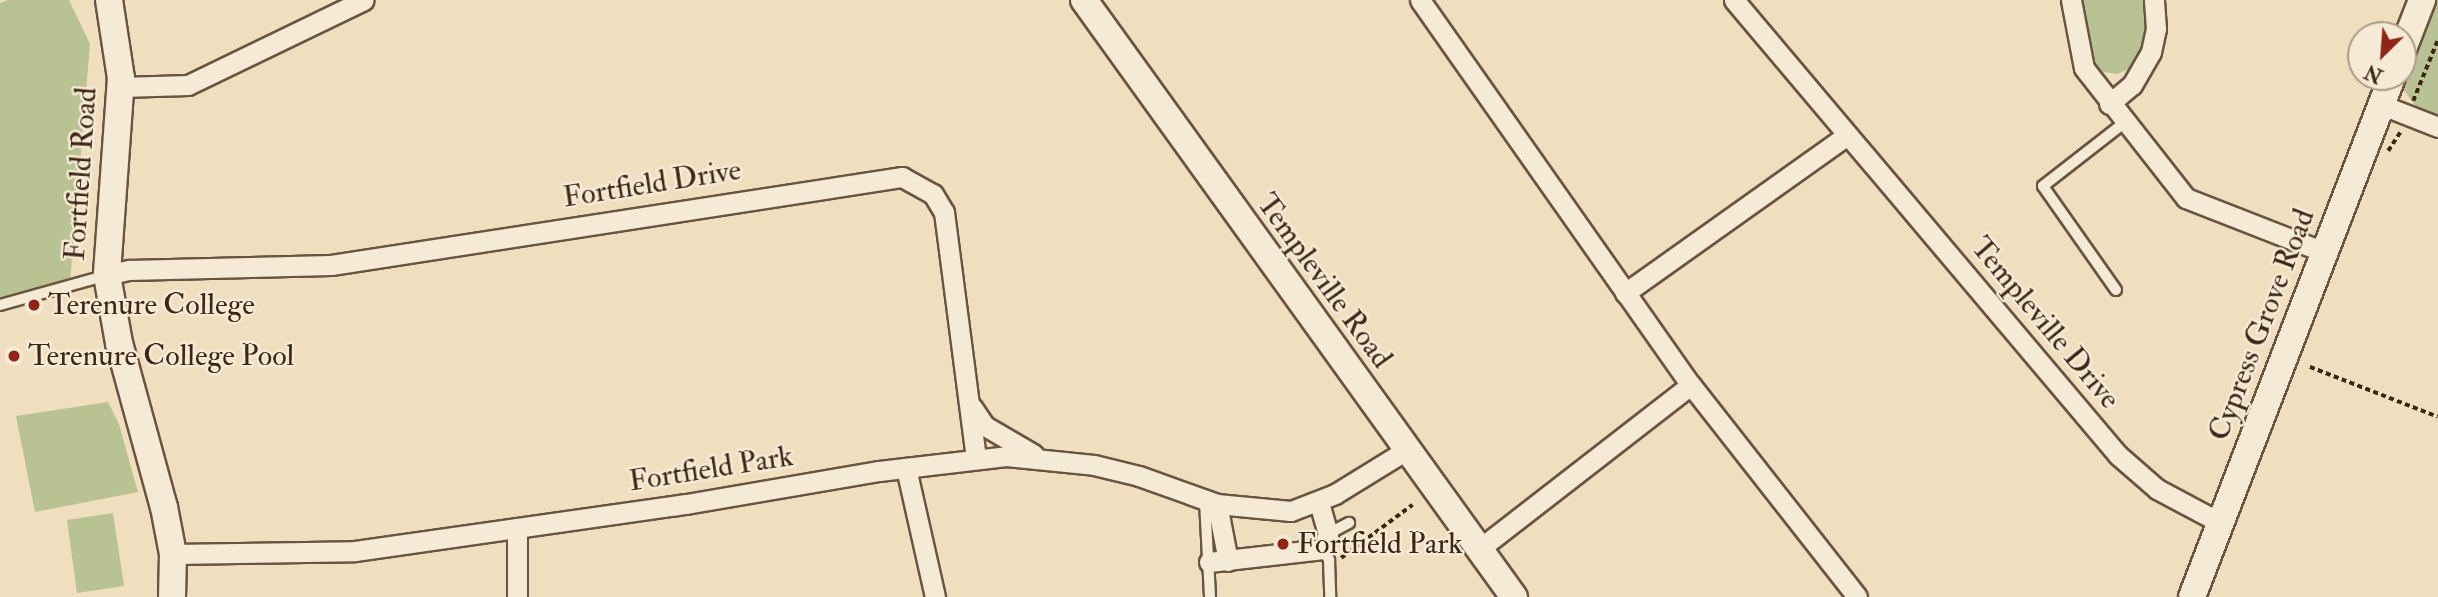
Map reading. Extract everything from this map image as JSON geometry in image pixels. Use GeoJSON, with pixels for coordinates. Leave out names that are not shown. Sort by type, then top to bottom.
{"type":"FeatureCollection","features":[{"type":"Feature","properties":{"kind":"main road","name":"Fortfield Road"},"geometry":{"type":"LineString","coordinates":[[109,0],[121,87],[107,275],[119,343],[164,507],[173,554],[172,597]]}},
{"type":"Feature","properties":{"kind":"main road","name":"Templeville Road"},"geometry":{"type":"LineString","coordinates":[[1084,0],[1405,451],[1514,597]]}},
{"type":"Feature","properties":{"kind":"main road"},"geometry":{"type":"LineString","coordinates":[[2414,21],[2422,0]]}},
{"type":"Feature","properties":{"kind":"main road","name":"Cypress Grove Road"},"geometry":{"type":"LineString","coordinates":[[2192,597],[2387,91]]}},
{"type":"Feature","properties":{"kind":"street"},"geometry":{"type":"LineString","coordinates":[[121,87],[188,85],[364,0]]}},
{"type":"Feature","properties":{"kind":"street"},"geometry":{"type":"LineString","coordinates":[[1420,0],[1691,385],[1857,597]]}},
{"type":"Feature","properties":{"kind":"street","name":"Templeville Drive"},"geometry":{"type":"LineString","coordinates":[[1734,0],[1846,136],[2119,455],[2157,489],[2221,523]]}},
{"type":"Feature","properties":{"kind":"street"},"geometry":{"type":"LineString","coordinates":[[2071,0],[2084,68],[2109,104],[2186,198],[2326,253]]}},
{"type":"Feature","properties":{"kind":"street"},"geometry":{"type":"LineString","coordinates":[[2109,104],[2132,85],[2151,52],[2157,29],[2154,0]]}},
{"type":"Feature","properties":{"kind":"street"},"geometry":{"type":"LineString","coordinates":[[2382,105],[2438,127]]}},
{"type":"Feature","properties":{"kind":"street"},"geometry":{"type":"LineString","coordinates":[[1625,293],[1846,136]]}},
{"type":"Feature","properties":{"kind":"street","name":"Fortfield Drive"},"geometry":{"type":"LineString","coordinates":[[107,275],[128,270],[331,265],[902,177],[933,194],[944,212],[976,458]]}},
{"type":"Feature","properties":{"kind":"street"},"geometry":{"type":"LineString","coordinates":[[1478,550],[1691,385]]}},
{"type":"Feature","properties":{"kind":"street"},"geometry":{"type":"LineString","coordinates":[[970,404],[985,426],[1037,457]]}},
{"type":"Feature","properties":{"kind":"street","name":"Fortfield Park"},"geometry":{"type":"LineString","coordinates":[[173,554],[355,551],[976,458],[1037,457],[1139,476],[1211,503],[1291,511],[1319,502],[1405,451]]}},
{"type":"Feature","properties":{"kind":"street"},"geometry":{"type":"LineString","coordinates":[[906,468],[935,597]]}},
{"type":"Feature","properties":{"kind":"street"},"geometry":{"type":"LineString","coordinates":[[1211,503],[1219,561],[1326,550],[1319,502]]}},
{"type":"Feature","properties":{"kind":"street"},"geometry":{"type":"LineString","coordinates":[[517,528],[517,597]]}},
{"type":"Feature","properties":{"kind":"lane"},"geometry":{"type":"LineString","coordinates":[[2116,290],[2043,186],[2124,123]]}},
{"type":"Feature","properties":{"kind":"lane"},"geometry":{"type":"LineString","coordinates":[[0,305],[107,275]]}},
{"type":"Feature","properties":{"kind":"lane"},"geometry":{"type":"LineString","coordinates":[[1330,597],[1326,550],[1349,523]]}},
{"type":"Feature","properties":{"kind":"lane"},"geometry":{"type":"LineString","coordinates":[[1210,597],[1219,561]]}},
{"type":"Feature","properties":{"kind":"path"},"geometry":{"type":"LineString","coordinates":[[2310,367],[2438,417]]}},
{"type":"Feature","properties":{"kind":"path"},"geometry":{"type":"LineString","coordinates":[[1326,550],[1412,505]]}},
{"type":"Feature","properties":{"kind":"green space"},"geometry":{"type":"Polygon","coordinates":[[[8,0],[69,0],[90,44],[70,283],[0,302],[0,3],[8,0]]]}},
{"type":"Feature","properties":{"kind":"green space"},"geometry":{"type":"Polygon","coordinates":[[[2080,0],[2146,0],[2150,14],[2146,42],[2129,69],[2117,74],[2103,72],[2090,63],[2080,0]]]}},
{"type":"Feature","properties":{"kind":"green space"},"geometry":{"type":"Polygon","coordinates":[[[2432,0],[2438,0],[2438,116],[2417,108],[2404,91],[2417,91],[2417,46],[2432,0]]]}},
{"type":"Feature","properties":{"kind":"green space"},"geometry":{"type":"Polygon","coordinates":[[[108,402],[119,424],[138,492],[35,512],[16,416],[108,402]]]}},
{"type":"Feature","properties":{"kind":"green space"},"geometry":{"type":"Polygon","coordinates":[[[113,513],[124,586],[77,593],[67,520],[113,513]]]}},
{"type":"Feature","properties":{"kind":"place","name":"Terenure College"},"geometry":{"type":"Point","coordinates":[34,305]}},
{"type":"Feature","properties":{"kind":"place","name":"Terenure College Pool"},"geometry":{"type":"Point","coordinates":[14,356]}},
{"type":"Feature","properties":{"kind":"place","name":"Fortfield Park"},"geometry":{"type":"Point","coordinates":[1283,544]}}]}
